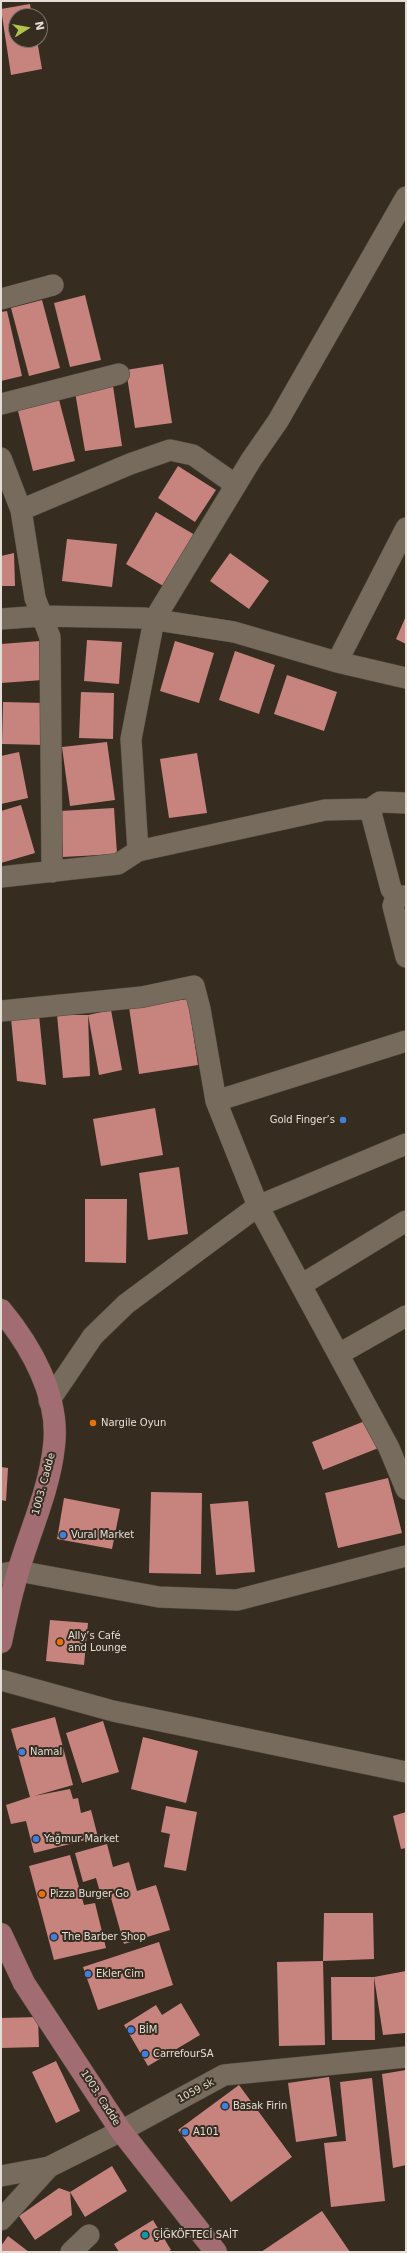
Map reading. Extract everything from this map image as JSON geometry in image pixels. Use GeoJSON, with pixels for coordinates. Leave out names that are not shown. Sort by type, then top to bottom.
{"type":"FeatureCollection","features":[{"type":"Feature","properties":{"kind":"main road","name":"1003. Cadde"},"geometry":{"type":"LineString","coordinates":[[1,1310],[32,1353],[53,1415],[54,1445],[47,1483],[10,1572],[1,1642]]}},
{"type":"Feature","properties":{"kind":"main road","name":"1003. Cadde"},"geometry":{"type":"LineString","coordinates":[[1,1934],[24,1983],[121,2131],[210,2250]]}},
{"type":"Feature","properties":{"kind":"street"},"geometry":{"type":"LineString","coordinates":[[138,851],[130,739],[154,620],[236,485],[278,421],[406,197]]}},
{"type":"Feature","properties":{"kind":"street"},"geometry":{"type":"LineString","coordinates":[[1,299],[53,285]]}},
{"type":"Feature","properties":{"kind":"street"},"geometry":{"type":"LineString","coordinates":[[1,404],[119,374]]}},
{"type":"Feature","properties":{"kind":"street"},"geometry":{"type":"LineString","coordinates":[[21,510],[130,464],[170,450],[193,455],[236,485]]}},
{"type":"Feature","properties":{"kind":"street"},"geometry":{"type":"LineString","coordinates":[[1,458],[21,510],[35,598],[50,637],[52,872]]}},
{"type":"Feature","properties":{"kind":"street"},"geometry":{"type":"LineString","coordinates":[[337,662],[406,528]]}},
{"type":"Feature","properties":{"kind":"street"},"geometry":{"type":"LineString","coordinates":[[1,619],[42,616],[154,620],[234,632],[337,662],[406,678]]}},
{"type":"Feature","properties":{"kind":"street"},"geometry":{"type":"LineString","coordinates":[[1,877],[118,864],[138,851],[325,810],[370,808],[380,802],[406,803]]}},
{"type":"Feature","properties":{"kind":"street"},"geometry":{"type":"LineString","coordinates":[[370,808],[391,889],[401,896],[393,906],[406,957]]}},
{"type":"Feature","properties":{"kind":"street"},"geometry":{"type":"LineString","coordinates":[[1,1011],[142,997],[194,986],[200,1009],[216,1101],[258,1206],[390,1448],[406,1490]]}},
{"type":"Feature","properties":{"kind":"street"},"geometry":{"type":"LineString","coordinates":[[216,1101],[406,1041]]}},
{"type":"Feature","properties":{"kind":"street"},"geometry":{"type":"LineString","coordinates":[[49,1401],[93,1336],[126,1304],[258,1206],[406,1144]]}},
{"type":"Feature","properties":{"kind":"street"},"geometry":{"type":"LineString","coordinates":[[301,1285],[406,1221]]}},
{"type":"Feature","properties":{"kind":"street"},"geometry":{"type":"LineString","coordinates":[[339,1354],[406,1316]]}},
{"type":"Feature","properties":{"kind":"street"},"geometry":{"type":"LineString","coordinates":[[10,1572],[160,1597],[237,1600],[406,1556]]}},
{"type":"Feature","properties":{"kind":"street"},"geometry":{"type":"LineString","coordinates":[[1,1680],[113,1711],[406,1772]]}},
{"type":"Feature","properties":{"kind":"street","name":"1059 sk"},"geometry":{"type":"LineString","coordinates":[[1,2176],[49,2167],[121,2131],[224,2076],[406,2056]]}},
{"type":"Feature","properties":{"kind":"street"},"geometry":{"type":"LineString","coordinates":[[1,2220],[49,2167]]}},
{"type":"Feature","properties":{"kind":"street"},"geometry":{"type":"LineString","coordinates":[[71,2252],[89,2235]]}},
{"type":"Feature","properties":{"kind":"building"},"geometry":{"type":"Polygon","coordinates":[[[30,4],[31,8],[8,8],[8,48],[38,48],[42,69],[11,75],[1,9],[30,4]]]}},
{"type":"Feature","properties":{"kind":"building"},"geometry":{"type":"Polygon","coordinates":[[[85,295],[101,360],[70,367],[54,303],[85,295]]]}},
{"type":"Feature","properties":{"kind":"building"},"geometry":{"type":"Polygon","coordinates":[[[42,300],[60,368],[29,376],[11,308],[42,300]]]}},
{"type":"Feature","properties":{"kind":"building"},"geometry":{"type":"Polygon","coordinates":[[[7,311],[22,376],[1,381],[1,312],[7,311]]]}},
{"type":"Feature","properties":{"kind":"building"},"geometry":{"type":"Polygon","coordinates":[[[163,364],[172,423],[135,428],[126,370],[163,364]]]}},
{"type":"Feature","properties":{"kind":"building"},"geometry":{"type":"Polygon","coordinates":[[[113,386],[122,446],[85,451],[75,392],[113,386]]]}},
{"type":"Feature","properties":{"kind":"building"},"geometry":{"type":"Polygon","coordinates":[[[58,396],[75,461],[33,471],[17,407],[58,396]]]}},
{"type":"Feature","properties":{"kind":"building"},"geometry":{"type":"Polygon","coordinates":[[[178,466],[216,490],[195,522],[158,498],[178,466]]]}},
{"type":"Feature","properties":{"kind":"building"},"geometry":{"type":"Polygon","coordinates":[[[156,512],[200,538],[170,590],[126,564],[156,512]]]}},
{"type":"Feature","properties":{"kind":"building"},"geometry":{"type":"Polygon","coordinates":[[[67,539],[117,544],[112,587],[62,581],[67,539]]]}},
{"type":"Feature","properties":{"kind":"building"},"geometry":{"type":"Polygon","coordinates":[[[14,553],[15,586],[1,586],[1,556],[14,553]]]}},
{"type":"Feature","properties":{"kind":"building"},"geometry":{"type":"Polygon","coordinates":[[[230,553],[269,581],[249,609],[210,581],[230,553]]]}},
{"type":"Feature","properties":{"kind":"building"},"geometry":{"type":"Polygon","coordinates":[[[406,616],[406,644],[396,639],[406,616]]]}},
{"type":"Feature","properties":{"kind":"building"},"geometry":{"type":"Polygon","coordinates":[[[87,640],[122,642],[119,684],[84,681],[87,640]]]}},
{"type":"Feature","properties":{"kind":"building"},"geometry":{"type":"Polygon","coordinates":[[[40,641],[43,680],[1,683],[1,644],[40,641]]]}},
{"type":"Feature","properties":{"kind":"building"},"geometry":{"type":"Polygon","coordinates":[[[175,641],[214,653],[199,703],[160,691],[175,641]]]}},
{"type":"Feature","properties":{"kind":"building"},"geometry":{"type":"Polygon","coordinates":[[[235,651],[275,665],[259,714],[219,700],[235,651]]]}},
{"type":"Feature","properties":{"kind":"building"},"geometry":{"type":"Polygon","coordinates":[[[287,675],[337,692],[324,731],[274,714],[287,675]]]}},
{"type":"Feature","properties":{"kind":"building"},"geometry":{"type":"Polygon","coordinates":[[[81,692],[114,693],[113,739],[79,738],[81,692]]]}},
{"type":"Feature","properties":{"kind":"building"},"geometry":{"type":"Polygon","coordinates":[[[3,702],[45,703],[45,745],[2,744],[3,702]]]}},
{"type":"Feature","properties":{"kind":"building"},"geometry":{"type":"Polygon","coordinates":[[[107,742],[115,800],[70,806],[62,747],[107,742]]]}},
{"type":"Feature","properties":{"kind":"building"},"geometry":{"type":"Polygon","coordinates":[[[19,752],[28,798],[1,804],[1,756],[19,752]]]}},
{"type":"Feature","properties":{"kind":"building"},"geometry":{"type":"Polygon","coordinates":[[[197,753],[207,813],[169,818],[160,759],[197,753]]]}},
{"type":"Feature","properties":{"kind":"building"},"geometry":{"type":"Polygon","coordinates":[[[21,805],[35,853],[1,863],[1,811],[21,805]]]}},
{"type":"Feature","properties":{"kind":"building"},"geometry":{"type":"Polygon","coordinates":[[[114,808],[117,854],[63,857],[60,811],[114,808]]]}},
{"type":"Feature","properties":{"kind":"building"},"geometry":{"type":"Polygon","coordinates":[[[188,999],[198,1065],[139,1074],[129,1007],[188,999]]]}},
{"type":"Feature","properties":{"kind":"building"},"geometry":{"type":"Polygon","coordinates":[[[111,1010],[122,1070],[99,1075],[88,1015],[111,1010]]]}},
{"type":"Feature","properties":{"kind":"building"},"geometry":{"type":"Polygon","coordinates":[[[39,1015],[46,1085],[17,1081],[11,1018],[39,1015]]]}},
{"type":"Feature","properties":{"kind":"building"},"geometry":{"type":"Polygon","coordinates":[[[57,1015],[88,1015],[90,1076],[63,1078],[57,1015]]]}},
{"type":"Feature","properties":{"kind":"building"},"geometry":{"type":"Polygon","coordinates":[[[155,1108],[163,1155],[101,1166],[93,1119],[155,1108]]]}},
{"type":"Feature","properties":{"kind":"building"},"geometry":{"type":"Polygon","coordinates":[[[179,1167],[188,1234],[148,1240],[139,1173],[179,1167]]]}},
{"type":"Feature","properties":{"kind":"building"},"geometry":{"type":"Polygon","coordinates":[[[85,1199],[127,1199],[126,1263],[85,1262],[85,1199]]]}},
{"type":"Feature","properties":{"kind":"building"},"geometry":{"type":"Polygon","coordinates":[[[370,1419],[381,1447],[323,1470],[312,1442],[370,1419]]]}},
{"type":"Feature","properties":{"kind":"building"},"geometry":{"type":"Polygon","coordinates":[[[1,1467],[8,1468],[6,1501],[1,1500],[1,1467]]]}},
{"type":"Feature","properties":{"kind":"building"},"geometry":{"type":"Polygon","coordinates":[[[388,1478],[402,1533],[338,1548],[325,1493],[388,1478]]]}},
{"type":"Feature","properties":{"kind":"building"},"geometry":{"type":"Polygon","coordinates":[[[151,1492],[202,1493],[201,1574],[149,1573],[151,1492]]]}},
{"type":"Feature","properties":{"kind":"building"},"geometry":{"type":"Polygon","coordinates":[[[64,1498],[120,1509],[112,1549],[57,1539],[64,1498]]]}},
{"type":"Feature","properties":{"kind":"building"},"geometry":{"type":"Polygon","coordinates":[[[248,1501],[255,1572],[216,1575],[210,1504],[248,1501]]]}},
{"type":"Feature","properties":{"kind":"building"},"geometry":{"type":"Polygon","coordinates":[[[50,1620],[88,1623],[84,1665],[46,1661],[50,1620]]]}},
{"type":"Feature","properties":{"kind":"building"},"geometry":{"type":"Polygon","coordinates":[[[55,1717],[73,1785],[34,1796],[70,1789],[73,1799],[78,1798],[81,1813],[91,1810],[98,1837],[34,1853],[26,1821],[11,1824],[6,1805],[30,1797],[11,1729],[55,1717]]]}},
{"type":"Feature","properties":{"kind":"building"},"geometry":{"type":"Polygon","coordinates":[[[103,1721],[119,1772],[82,1783],[66,1733],[103,1721]]]}},
{"type":"Feature","properties":{"kind":"building"},"geometry":{"type":"Polygon","coordinates":[[[143,1737],[198,1751],[186,1803],[131,1789],[143,1737]]]}},
{"type":"Feature","properties":{"kind":"building"},"geometry":{"type":"Polygon","coordinates":[[[166,1806],[197,1812],[186,1871],[164,1867],[170,1834],[161,1832],[166,1806]]]}},
{"type":"Feature","properties":{"kind":"building"},"geometry":{"type":"Polygon","coordinates":[[[406,1812],[406,1848],[401,1849],[393,1816],[406,1812]]]}},
{"type":"Feature","properties":{"kind":"building"},"geometry":{"type":"Polygon","coordinates":[[[107,1844],[113,1867],[129,1862],[137,1891],[156,1885],[170,1930],[124,1944],[111,1898],[102,1899],[96,1878],[83,1882],[75,1853],[107,1844]]]}},
{"type":"Feature","properties":{"kind":"building"},"geometry":{"type":"Polygon","coordinates":[[[70,1855],[84,1905],[95,1903],[106,1948],[54,1960],[29,1866],[70,1855]]]}},
{"type":"Feature","properties":{"kind":"building"},"geometry":{"type":"Polygon","coordinates":[[[324,1913],[373,1913],[374,1959],[323,1961],[324,1913]]]}},
{"type":"Feature","properties":{"kind":"building"},"geometry":{"type":"Polygon","coordinates":[[[159,1942],[173,1985],[98,2010],[83,1967],[159,1942]]]}},
{"type":"Feature","properties":{"kind":"building"},"geometry":{"type":"Polygon","coordinates":[[[323,1961],[325,2045],[279,2046],[277,1962],[323,1961]]]}},
{"type":"Feature","properties":{"kind":"building"},"geometry":{"type":"Polygon","coordinates":[[[406,1971],[406,2033],[383,2035],[374,1977],[406,1971]]]}},
{"type":"Feature","properties":{"kind":"building"},"geometry":{"type":"Polygon","coordinates":[[[331,1977],[374,1977],[375,2040],[332,2040],[331,1977]]]}},
{"type":"Feature","properties":{"kind":"building"},"geometry":{"type":"Polygon","coordinates":[[[181,2003],[200,2035],[148,2066],[124,2025],[156,2005],[162,2015],[181,2003]]]}},
{"type":"Feature","properties":{"kind":"building"},"geometry":{"type":"Polygon","coordinates":[[[38,2017],[39,2047],[1,2048],[1,2018],[38,2017]]]}},
{"type":"Feature","properties":{"kind":"building"},"geometry":{"type":"Polygon","coordinates":[[[56,2061],[80,2111],[56,2123],[32,2072],[56,2061]]]}},
{"type":"Feature","properties":{"kind":"building"},"geometry":{"type":"Polygon","coordinates":[[[406,2070],[406,2165],[393,2168],[382,2074],[406,2070]]]}},
{"type":"Feature","properties":{"kind":"building"},"geometry":{"type":"Polygon","coordinates":[[[329,2077],[337,2136],[296,2142],[288,2083],[329,2077]]]}},
{"type":"Feature","properties":{"kind":"building"},"geometry":{"type":"Polygon","coordinates":[[[372,2078],[385,2201],[331,2207],[324,2143],[346,2141],[340,2082],[372,2078]]]}},
{"type":"Feature","properties":{"kind":"building"},"geometry":{"type":"Polygon","coordinates":[[[239,2085],[292,2157],[231,2202],[178,2130],[239,2085]]]}},
{"type":"Feature","properties":{"kind":"building"},"geometry":{"type":"Polygon","coordinates":[[[112,2166],[127,2191],[85,2217],[70,2192],[112,2166]]]}},
{"type":"Feature","properties":{"kind":"building"},"geometry":{"type":"Polygon","coordinates":[[[59,2188],[70,2192],[72,2215],[35,2240],[19,2216],[59,2188]]]}},
{"type":"Feature","properties":{"kind":"building"},"geometry":{"type":"Polygon","coordinates":[[[322,2211],[350,2252],[261,2252],[322,2211]]]}},
{"type":"Feature","properties":{"kind":"building","name":"ÇİĞKÖFTECİ SAİT"},"geometry":{"type":"Polygon","coordinates":[[[153,2220],[171,2250],[167,2252],[119,2252],[114,2244],[153,2220]]]}},
{"type":"Feature","properties":{"kind":"building"},"geometry":{"type":"Polygon","coordinates":[[[8,2236],[29,2252],[1,2252],[1,2246],[8,2236]]]}},
{"type":"Feature","properties":{"kind":"place","name":"Gold Finger’s"},"geometry":{"type":"Point","coordinates":[343,1120]}},
{"type":"Feature","properties":{"kind":"place","name":"Nargile Oyun"},"geometry":{"type":"Point","coordinates":[93,1423]}},
{"type":"Feature","properties":{"kind":"place","name":"Vural Market"},"geometry":{"type":"Point","coordinates":[63,1535]}},
{"type":"Feature","properties":{"kind":"place","name":"Ally’s Café and Lounge"},"geometry":{"type":"Point","coordinates":[60,1642]}},
{"type":"Feature","properties":{"kind":"place","name":"Namal"},"geometry":{"type":"Point","coordinates":[22,1752]}},
{"type":"Feature","properties":{"kind":"place","name":"Yağmur Market"},"geometry":{"type":"Point","coordinates":[36,1839]}},
{"type":"Feature","properties":{"kind":"place","name":"Pizza Burger Go"},"geometry":{"type":"Point","coordinates":[42,1894]}},
{"type":"Feature","properties":{"kind":"place","name":"The Barber Shop"},"geometry":{"type":"Point","coordinates":[54,1937]}},
{"type":"Feature","properties":{"kind":"place","name":"Ekler Cim"},"geometry":{"type":"Point","coordinates":[88,1974]}},
{"type":"Feature","properties":{"kind":"place","name":"BİM"},"geometry":{"type":"Point","coordinates":[131,2030]}},
{"type":"Feature","properties":{"kind":"place","name":"CarrefourSA"},"geometry":{"type":"Point","coordinates":[145,2054]}},
{"type":"Feature","properties":{"kind":"place","name":"Basak Firin"},"geometry":{"type":"Point","coordinates":[225,2106]}},
{"type":"Feature","properties":{"kind":"place","name":"A101"},"geometry":{"type":"Point","coordinates":[185,2132]}},
{"type":"Feature","properties":{"kind":"place","name":"ÇİĞKÖFTECİ SAİT"},"geometry":{"type":"Point","coordinates":[145,2235]}}]}
